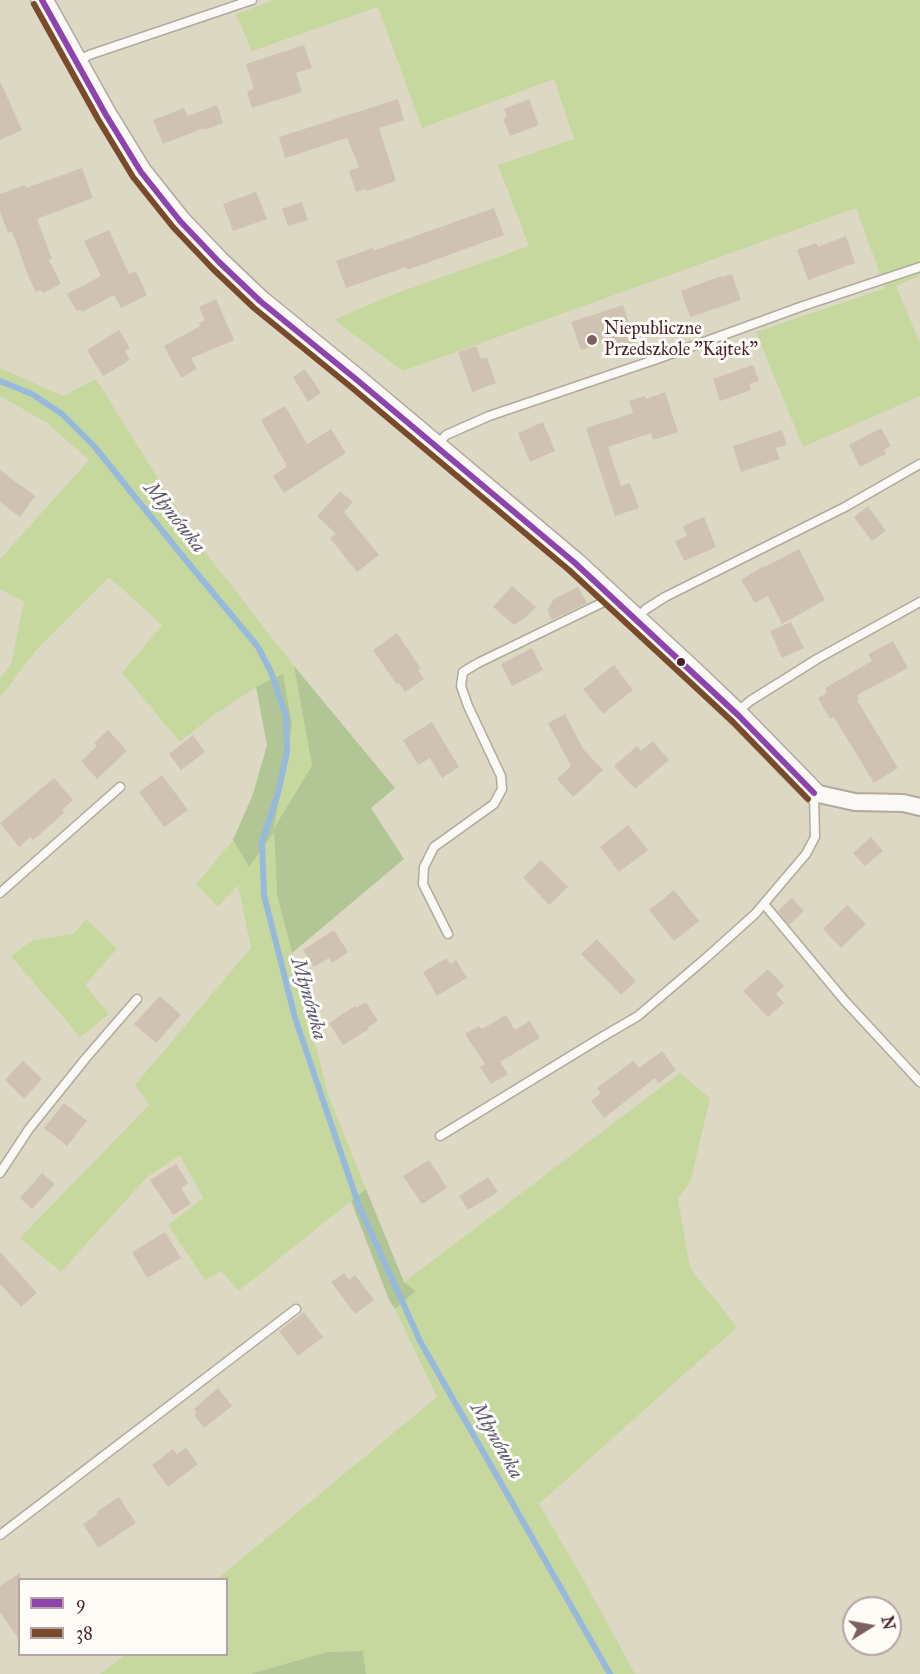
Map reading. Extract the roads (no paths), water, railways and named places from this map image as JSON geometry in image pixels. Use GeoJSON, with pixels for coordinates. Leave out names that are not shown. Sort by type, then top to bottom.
{"type":"FeatureCollection","features":[{"type":"Feature","properties":{"kind":"street"},"geometry":{"type":"LineString","coordinates":[[42,0],[106,115],[141,172],[193,235],[260,301],[536,530],[636,619],[736,713],[814,793],[855,802],[903,803],[920,807]]}},
{"type":"Feature","properties":{"kind":"street"},"geometry":{"type":"LineString","coordinates":[[903,803],[920,793]]}},
{"type":"Feature","properties":{"kind":"lane"},"geometry":{"type":"LineString","coordinates":[[76,62],[89,55],[252,0]]}},
{"type":"Feature","properties":{"kind":"lane"},"geometry":{"type":"LineString","coordinates":[[436,448],[446,435],[489,416],[657,360],[803,306],[920,267]]}},
{"type":"Feature","properties":{"kind":"lane"},"geometry":{"type":"LineString","coordinates":[[636,619],[646,609],[665,597],[846,507],[920,464]]}},
{"type":"Feature","properties":{"kind":"lane"},"geometry":{"type":"LineString","coordinates":[[448,934],[423,884],[424,867],[434,847],[494,804],[502,789],[501,776],[461,686],[463,672],[612,598]]}},
{"type":"Feature","properties":{"kind":"lane"},"geometry":{"type":"LineString","coordinates":[[736,713],[750,701],[817,659],[920,602]]}},
{"type":"Feature","properties":{"kind":"lane"},"geometry":{"type":"LineString","coordinates":[[0,892],[120,787]]}},
{"type":"Feature","properties":{"kind":"lane"},"geometry":{"type":"LineString","coordinates":[[440,1136],[639,1016],[755,914],[806,854],[815,837],[814,793]]}},
{"type":"Feature","properties":{"kind":"lane"},"geometry":{"type":"LineString","coordinates":[[764,904],[844,1000],[920,1082]]}},
{"type":"Feature","properties":{"kind":"lane"},"geometry":{"type":"LineString","coordinates":[[0,1173],[29,1129],[137,999]]}},
{"type":"Feature","properties":{"kind":"lane"},"geometry":{"type":"LineString","coordinates":[[0,1535],[296,1309]]}},
{"type":"Feature","properties":{"kind":"waterway","name":"Młynówka"},"geometry":{"type":"LineString","coordinates":[[0,381],[32,394],[62,414],[94,446],[258,647],[271,672],[286,716],[287,752],[278,793],[262,842],[264,895],[295,1018],[359,1206],[421,1343],[610,1674]]}},
{"type":"Feature","properties":{"kind":"place","name":"Niepubliczne Przedszkole \"Kajtek\""},"geometry":{"type":"Point","coordinates":[592,340]}}]}
